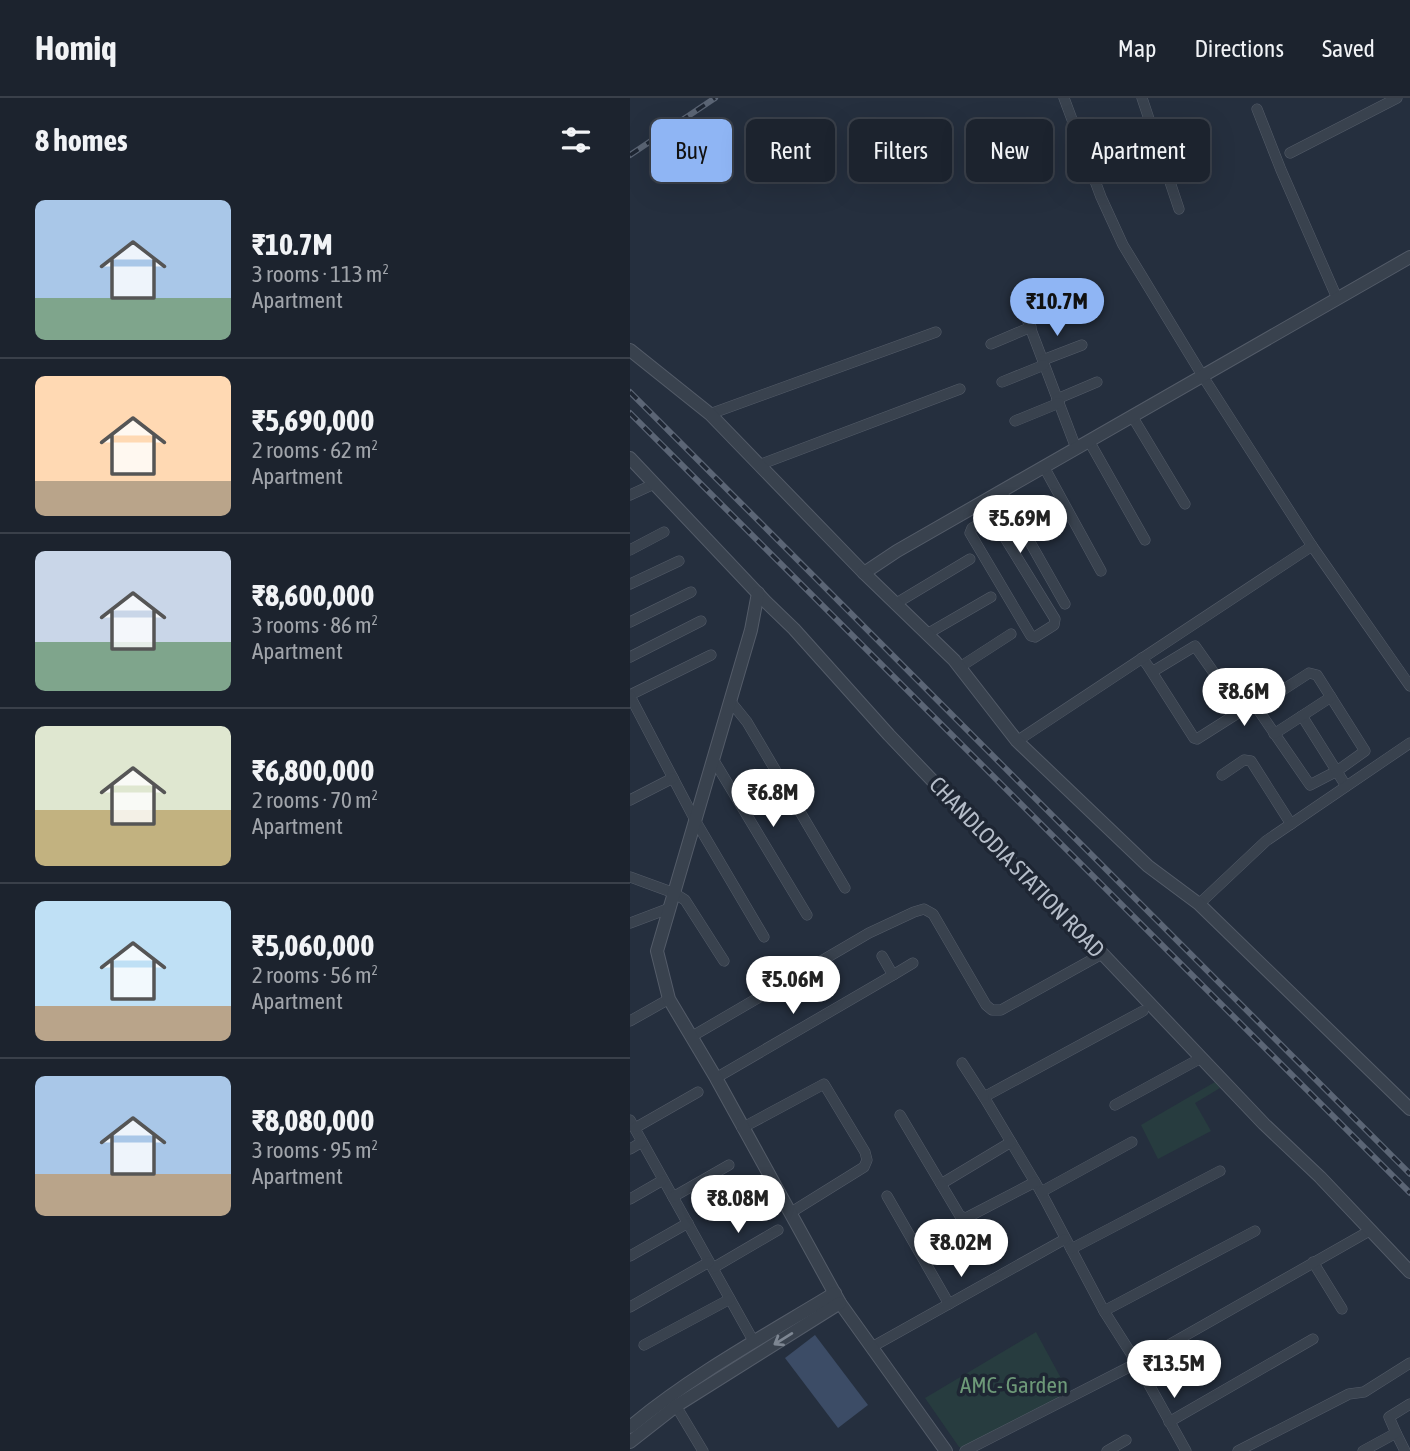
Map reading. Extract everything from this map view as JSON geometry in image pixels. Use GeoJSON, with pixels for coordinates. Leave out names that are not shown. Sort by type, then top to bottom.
{"type":"FeatureCollection","features":[{"type":"Feature","properties":{"kind":"street"},"geometry":{"type":"LineString","coordinates":[[1064,98],[1101,197],[1123,246],[1312,546],[1410,687]]}},
{"type":"Feature","properties":{"kind":"street"},"geometry":{"type":"LineString","coordinates":[[1142,98],[1179,209]]}},
{"type":"Feature","properties":{"kind":"street"},"geometry":{"type":"LineString","coordinates":[[1290,153],[1398,98]]}},
{"type":"Feature","properties":{"kind":"street"},"geometry":{"type":"LineString","coordinates":[[1257,108],[1337,298]]}},
{"type":"Feature","properties":{"kind":"street"},"geometry":{"type":"LineString","coordinates":[[863,573],[1410,257]]}},
{"type":"Feature","properties":{"kind":"street"},"geometry":{"type":"LineString","coordinates":[[1067,301],[1027,319],[1076,448]]}},
{"type":"Feature","properties":{"kind":"street"},"geometry":{"type":"LineString","coordinates":[[990,344],[1031,327]]}},
{"type":"Feature","properties":{"kind":"street"},"geometry":{"type":"LineString","coordinates":[[710,414],[936,332]]}},
{"type":"Feature","properties":{"kind":"street"},"geometry":{"type":"LineString","coordinates":[[1002,382],[1082,345]]}},
{"type":"Feature","properties":{"kind":"street"},"geometry":{"type":"LineString","coordinates":[[630,351],[710,414],[863,573],[960,667],[1017,741],[1148,866],[1199,904],[1410,1109]]}},
{"type":"Feature","properties":{"kind":"street"},"geometry":{"type":"LineString","coordinates":[[1015,421],[1097,382]]}},
{"type":"Feature","properties":{"kind":"street"},"geometry":{"type":"LineString","coordinates":[[759,465],[960,389]]}},
{"type":"Feature","properties":{"kind":"street"},"geometry":{"type":"LineString","coordinates":[[1132,416],[1185,504]]}},
{"type":"Feature","properties":{"kind":"street"},"geometry":{"type":"LineString","coordinates":[[1089,441],[1145,540]]}},
{"type":"Feature","properties":{"kind":"street","name":"CHANDLODIA STATION ROAD"},"geometry":{"type":"LineString","coordinates":[[630,458],[794,629],[990,842],[1410,1272]]}},
{"type":"Feature","properties":{"kind":"street"},"geometry":{"type":"LineString","coordinates":[[1044,467],[1101,570]]}},
{"type":"Feature","properties":{"kind":"street"},"geometry":{"type":"LineString","coordinates":[[630,495],[654,484]]}},
{"type":"Feature","properties":{"kind":"street"},"geometry":{"type":"LineString","coordinates":[[1002,491],[1065,604]]}},
{"type":"Feature","properties":{"kind":"street"},"geometry":{"type":"LineString","coordinates":[[983,502],[1055,619],[1054,625],[1035,636],[1031,636],[970,533],[972,528],[992,517]]}},
{"type":"Feature","properties":{"kind":"street"},"geometry":{"type":"LineString","coordinates":[[630,550],[664,532]]}},
{"type":"Feature","properties":{"kind":"street"},"geometry":{"type":"LineString","coordinates":[[1017,741],[1312,546]]}},
{"type":"Feature","properties":{"kind":"street"},"geometry":{"type":"LineString","coordinates":[[895,604],[970,559]]}},
{"type":"Feature","properties":{"kind":"street"},"geometry":{"type":"LineString","coordinates":[[630,584],[679,561]]}},
{"type":"Feature","properties":{"kind":"street"},"geometry":{"type":"LineString","coordinates":[[630,622],[691,592]]}},
{"type":"Feature","properties":{"kind":"street"},"geometry":{"type":"LineString","coordinates":[[758,593],[751,630],[657,951],[669,999],[838,1298],[946,1451]]}},
{"type":"Feature","properties":{"kind":"street"},"geometry":{"type":"LineString","coordinates":[[927,634],[991,597]]}},
{"type":"Feature","properties":{"kind":"street"},"geometry":{"type":"LineString","coordinates":[[630,657],[701,621]]}},
{"type":"Feature","properties":{"kind":"street"},"geometry":{"type":"LineString","coordinates":[[960,667],[1011,634]]}},
{"type":"Feature","properties":{"kind":"street"},"geometry":{"type":"LineString","coordinates":[[1142,658],[1152,673],[1197,739],[1238,713],[1238,707],[1195,646],[1152,673]]}},
{"type":"Feature","properties":{"kind":"street"},"geometry":{"type":"LineString","coordinates":[[711,655],[630,696],[695,820],[764,937]]}},
{"type":"Feature","properties":{"kind":"street"},"geometry":{"type":"LineString","coordinates":[[1309,673],[1317,675],[1331,697],[1365,751],[1337,771],[1310,785],[1258,706],[1309,673]]}},
{"type":"Feature","properties":{"kind":"street"},"geometry":{"type":"LineString","coordinates":[[1274,734],[1331,697]]}},
{"type":"Feature","properties":{"kind":"street"},"geometry":{"type":"LineString","coordinates":[[730,701],[747,722],[845,888]]}},
{"type":"Feature","properties":{"kind":"street"},"geometry":{"type":"LineString","coordinates":[[1302,716],[1346,786]]}},
{"type":"Feature","properties":{"kind":"street"},"geometry":{"type":"LineString","coordinates":[[1199,904],[1266,841],[1410,743]]}},
{"type":"Feature","properties":{"kind":"street"},"geometry":{"type":"LineString","coordinates":[[713,758],[807,915]]}},
{"type":"Feature","properties":{"kind":"street"},"geometry":{"type":"LineString","coordinates":[[1222,775],[1244,760],[1251,761],[1291,824]]}},
{"type":"Feature","properties":{"kind":"street"},"geometry":{"type":"LineString","coordinates":[[630,800],[673,778]]}},
{"type":"Feature","properties":{"kind":"street"},"geometry":{"type":"LineString","coordinates":[[630,877],[674,893],[691,906],[724,961]]}},
{"type":"Feature","properties":{"kind":"street"},"geometry":{"type":"LineString","coordinates":[[630,923],[670,908]]}},
{"type":"Feature","properties":{"kind":"street"},"geometry":{"type":"LineString","coordinates":[[691,1037],[869,933],[924,909],[933,914],[986,1006],[992,1010],[1001,1010],[1102,954]]}},
{"type":"Feature","properties":{"kind":"street"},"geometry":{"type":"LineString","coordinates":[[881,956],[893,975]]}},
{"type":"Feature","properties":{"kind":"street"},"geometry":{"type":"LineString","coordinates":[[716,1078],[913,963]]}},
{"type":"Feature","properties":{"kind":"street"},"geometry":{"type":"LineString","coordinates":[[630,1021],[669,999]]}},
{"type":"Feature","properties":{"kind":"street"},"geometry":{"type":"LineString","coordinates":[[984,1097],[1143,1011]]}},
{"type":"Feature","properties":{"kind":"street"},"geometry":{"type":"LineString","coordinates":[[1115,1105],[1201,1058]]}},
{"type":"Feature","properties":{"kind":"street"},"geometry":{"type":"LineString","coordinates":[[962,1063],[1041,1192],[1104,1311],[1137,1363],[1185,1451]]}},
{"type":"Feature","properties":{"kind":"street"},"geometry":{"type":"LineString","coordinates":[[742,1128],[824,1084],[865,1152],[867,1160],[864,1167],[790,1213]]}},
{"type":"Feature","properties":{"kind":"street"},"geometry":{"type":"LineString","coordinates":[[698,1092],[632,1124],[754,1342]]}},
{"type":"Feature","properties":{"kind":"street"},"geometry":{"type":"LineString","coordinates":[[900,1115],[960,1216],[965,1218],[1035,1182]]}},
{"type":"Feature","properties":{"kind":"street"},"geometry":{"type":"LineString","coordinates":[[630,1149],[642,1142]]}},
{"type":"Feature","properties":{"kind":"street"},"geometry":{"type":"LineString","coordinates":[[941,1184],[1011,1142]]}},
{"type":"Feature","properties":{"kind":"street"},"geometry":{"type":"LineString","coordinates":[[1041,1192],[1132,1142]]}},
{"type":"Feature","properties":{"kind":"street"},"geometry":{"type":"LineString","coordinates":[[673,1197],[729,1165]]}},
{"type":"Feature","properties":{"kind":"street"},"geometry":{"type":"LineString","coordinates":[[872,1347],[948,1304],[1220,1171]]}},
{"type":"Feature","properties":{"kind":"street"},"geometry":{"type":"LineString","coordinates":[[630,1199],[663,1180]]}},
{"type":"Feature","properties":{"kind":"street"},"geometry":{"type":"LineString","coordinates":[[887,1196],[948,1304]]}},
{"type":"Feature","properties":{"kind":"street"},"geometry":{"type":"LineString","coordinates":[[630,1256],[688,1223]]}},
{"type":"Feature","properties":{"kind":"street"},"geometry":{"type":"LineString","coordinates":[[630,1307],[778,1230]]}},
{"type":"Feature","properties":{"kind":"street"},"geometry":{"type":"LineString","coordinates":[[965,1451],[1137,1363],[1371,1230]]}},
{"type":"Feature","properties":{"kind":"street"},"geometry":{"type":"LineString","coordinates":[[1104,1311],[1255,1231]]}},
{"type":"Feature","properties":{"kind":"street"},"geometry":{"type":"LineString","coordinates":[[1313,1262],[1342,1309]]}},
{"type":"Feature","properties":{"kind":"street"},"geometry":{"type":"LineString","coordinates":[[630,1427],[754,1342],[838,1298]]}},
{"type":"Feature","properties":{"kind":"street"},"geometry":{"type":"LineString","coordinates":[[630,1442],[676,1406],[838,1298]]}},
{"type":"Feature","properties":{"kind":"street"},"geometry":{"type":"LineString","coordinates":[[644,1345],[730,1299]]}},
{"type":"Feature","properties":{"kind":"street"},"geometry":{"type":"LineString","coordinates":[[1169,1422],[1313,1339]]}},
{"type":"Feature","properties":{"kind":"street"},"geometry":{"type":"LineString","coordinates":[[1238,1451],[1349,1394],[1364,1392],[1410,1363]]}},
{"type":"Feature","properties":{"kind":"street"},"geometry":{"type":"LineString","coordinates":[[1405,1451],[1389,1417],[1410,1404]]}},
{"type":"Feature","properties":{"kind":"street"},"geometry":{"type":"LineString","coordinates":[[676,1406],[703,1451]]}},
{"type":"Feature","properties":{"kind":"street"},"geometry":{"type":"LineString","coordinates":[[1363,1451],[1396,1433]]}},
{"type":"Feature","properties":{"kind":"street"},"geometry":{"type":"LineString","coordinates":[[1107,1451],[1126,1440]]}},
{"type":"Feature","properties":{"kind":"green space"},"geometry":{"type":"Polygon","coordinates":[[[1215,1082],[1220,1088],[1195,1103],[1211,1131],[1158,1159],[1141,1125],[1215,1082]]]}},
{"type":"Feature","properties":{"kind":"green space","name":"AMC- Garden"},"geometry":{"type":"Polygon","coordinates":[[[1036,1332],[1069,1393],[969,1449],[959,1447],[925,1398],[1036,1332]]]}},
{"type":"Feature","properties":{"kind":"water"},"geometry":{"type":"Polygon","coordinates":[[[815,1335],[868,1405],[838,1428],[785,1358],[815,1335]]]}},
{"type":"Feature","properties":{"kind":"railway"},"geometry":{"type":"LineString","coordinates":[[630,155],[715,98]]}},
{"type":"Feature","properties":{"kind":"railway"},"geometry":{"type":"LineString","coordinates":[[630,392],[1410,1174]]}},
{"type":"Feature","properties":{"kind":"railway"},"geometry":{"type":"LineString","coordinates":[[630,413],[1410,1193]]}}]}
